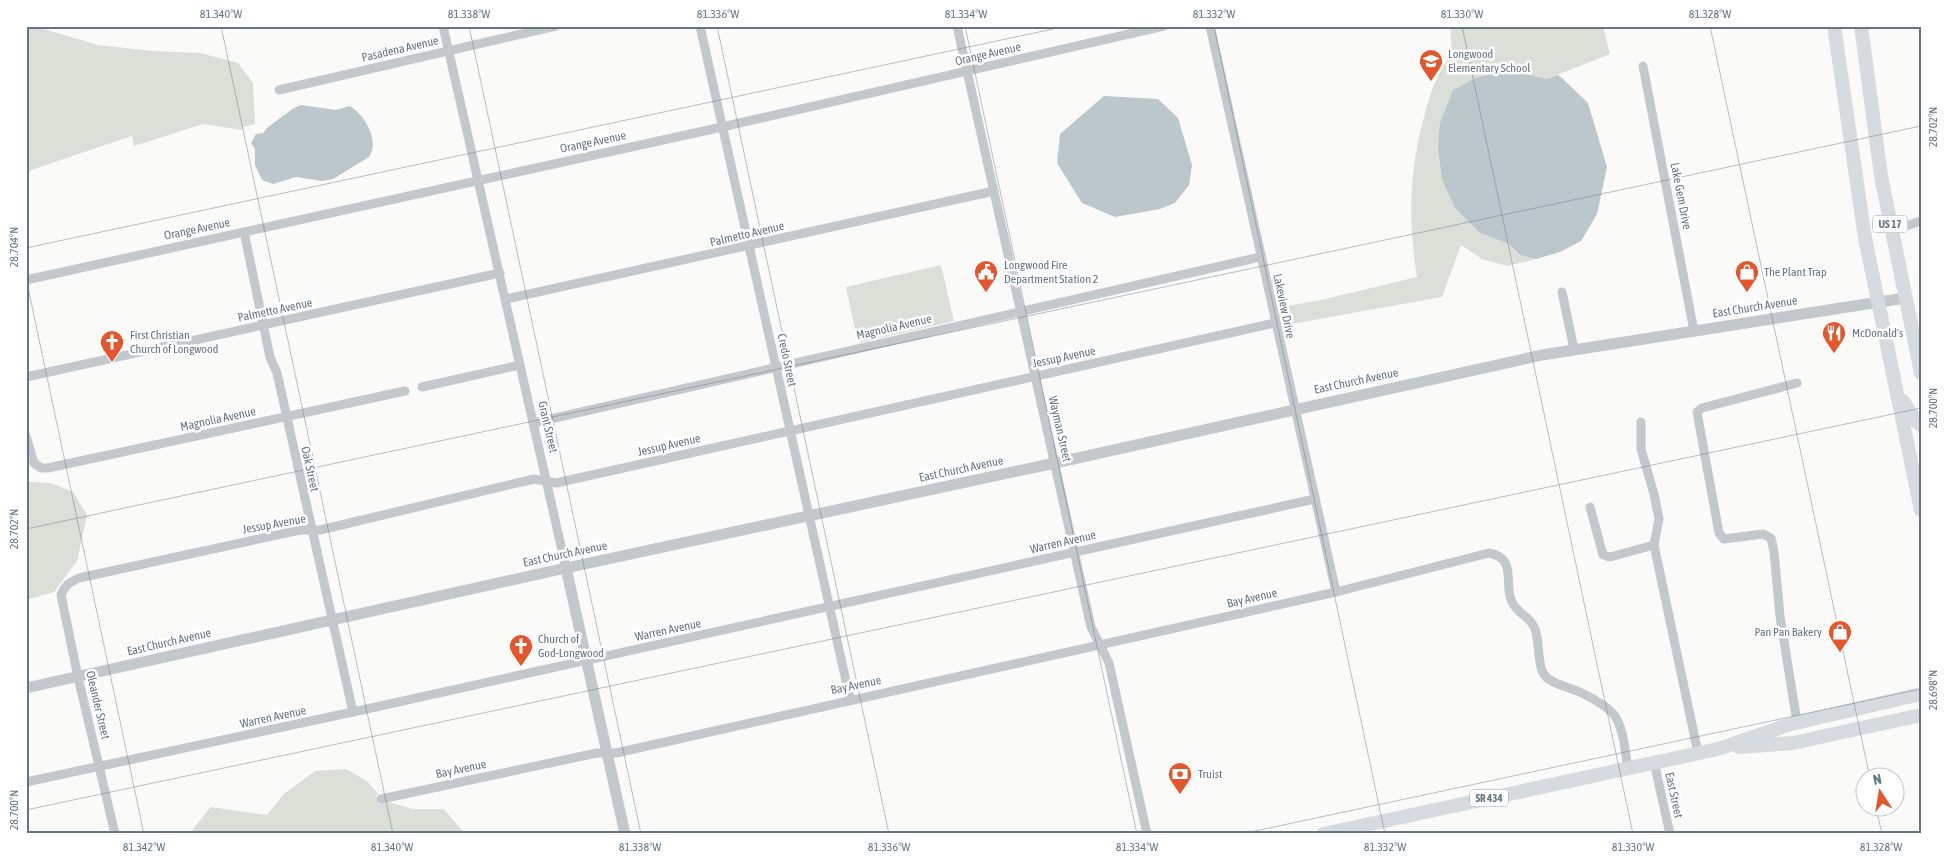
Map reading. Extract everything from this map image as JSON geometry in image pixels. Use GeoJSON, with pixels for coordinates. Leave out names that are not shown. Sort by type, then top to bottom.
{"type":"FeatureCollection","features":[{"type":"Feature","properties":{"kind":"main road","name":"US 17"},"geometry":{"type":"LineString","coordinates":[[1834,26],[1859,202],[1921,510]]}},
{"type":"Feature","properties":{"kind":"main road"},"geometry":{"type":"LineString","coordinates":[[1853,26],[1866,61]]}},
{"type":"Feature","properties":{"kind":"main road","name":"US 17"},"geometry":{"type":"LineString","coordinates":[[1861,26],[1881,176],[1921,373]]}},
{"type":"Feature","properties":{"kind":"main road"},"geometry":{"type":"LineString","coordinates":[[1897,392],[1921,426]]}},
{"type":"Feature","properties":{"kind":"main road"},"geometry":{"type":"LineString","coordinates":[[1907,437],[1921,443]]}},
{"type":"Feature","properties":{"kind":"main road","name":"SR 434"},"geometry":{"type":"LineString","coordinates":[[1718,749],[1797,722],[1921,694]]}},
{"type":"Feature","properties":{"kind":"main road","name":"SR 434"},"geometry":{"type":"LineString","coordinates":[[1323,834],[1698,753],[1718,749],[1792,743],[1921,714]]}},
{"type":"Feature","properties":{"kind":"street","name":"Grant Street"},"geometry":{"type":"LineString","coordinates":[[443,26],[625,834]]}},
{"type":"Feature","properties":{"kind":"street","name":"Pasadena Avenue"},"geometry":{"type":"LineString","coordinates":[[279,90],[556,26]]}},
{"type":"Feature","properties":{"kind":"street","name":"Credo Street"},"geometry":{"type":"LineString","coordinates":[[700,26],[850,699]]}},
{"type":"Feature","properties":{"kind":"street","name":"Wayman Street"},"geometry":{"type":"LineString","coordinates":[[957,26],[1091,627],[1109,663],[1147,834]]}},
{"type":"Feature","properties":{"kind":"street","name":"Orange Avenue"},"geometry":{"type":"LineString","coordinates":[[26,280],[722,127],[1164,26]]}},
{"type":"Feature","properties":{"kind":"street","name":"Lakeview Drive"},"geometry":{"type":"LineString","coordinates":[[1210,26],[1336,592]]}},
{"type":"Feature","properties":{"kind":"street","name":"Lake Gem Drive"},"geometry":{"type":"LineString","coordinates":[[1643,66],[1694,331]]}},
{"type":"Feature","properties":{"kind":"street","name":"Palmetto Avenue"},"geometry":{"type":"LineString","coordinates":[[506,300],[994,191]]}},
{"type":"Feature","properties":{"kind":"street"},"geometry":{"type":"LineString","coordinates":[[1891,231],[1921,221]]}},
{"type":"Feature","properties":{"kind":"street","name":"Oak Street"},"geometry":{"type":"LineString","coordinates":[[244,232],[270,357],[277,373],[310,530],[353,712]]}},
{"type":"Feature","properties":{"kind":"street","name":"Magnolia Avenue"},"geometry":{"type":"LineString","coordinates":[[533,423],[1260,257]]}},
{"type":"Feature","properties":{"kind":"street","name":"Palmetto Avenue"},"geometry":{"type":"LineString","coordinates":[[26,377],[500,273]]}},
{"type":"Feature","properties":{"kind":"street"},"geometry":{"type":"LineString","coordinates":[[1562,292],[1574,349]]}},
{"type":"Feature","properties":{"kind":"street","name":"East Church Avenue"},"geometry":{"type":"LineString","coordinates":[[26,688],[566,568],[1574,349],[1905,298]]}},
{"type":"Feature","properties":{"kind":"street","name":"Jessup Avenue"},"geometry":{"type":"LineString","coordinates":[[68,583],[89,576],[300,530],[320,530],[534,479],[556,483],[1275,323]]}},
{"type":"Feature","properties":{"kind":"street"},"geometry":{"type":"LineString","coordinates":[[422,387],[520,365]]}},
{"type":"Feature","properties":{"kind":"street"},"geometry":{"type":"LineString","coordinates":[[1797,383],[1702,408],[1697,412],[1719,533],[1724,539],[1764,534],[1771,538],[1780,616],[1797,722]]}},
{"type":"Feature","properties":{"kind":"street","name":"Magnolia Avenue"},"geometry":{"type":"LineString","coordinates":[[26,436],[31,458],[36,466],[48,468],[405,391]]}},
{"type":"Feature","properties":{"kind":"street"},"geometry":{"type":"LineString","coordinates":[[1641,422],[1641,449],[1654,494],[1659,520],[1654,545],[1698,753]]}},
{"type":"Feature","properties":{"kind":"street","name":"Warren Avenue"},"geometry":{"type":"LineString","coordinates":[[26,782],[353,712],[1314,499]]}},
{"type":"Feature","properties":{"kind":"street"},"geometry":{"type":"LineString","coordinates":[[1590,507],[1603,555],[1610,556],[1654,545]]}},
{"type":"Feature","properties":{"kind":"street","name":"Bay Avenue"},"geometry":{"type":"LineString","coordinates":[[382,799],[607,752],[616,752],[1336,592],[1489,553],[1498,554],[1506,561],[1511,601],[1518,612],[1533,625],[1543,673],[1554,682],[1573,689],[1600,704],[1614,716],[1620,728],[1628,768]]}},
{"type":"Feature","properties":{"kind":"street","name":"Oleander Street"},"geometry":{"type":"LineString","coordinates":[[68,583],[62,595],[78,677],[115,834]]}},
{"type":"Feature","properties":{"kind":"street","name":"East Street"},"geometry":{"type":"LineString","coordinates":[[1654,762],[1670,834]]}},
{"type":"Feature","properties":{"kind":"shaded area"},"geometry":{"type":"Polygon","coordinates":[[[26,26],[33,26],[98,45],[153,51],[200,53],[238,63],[253,83],[255,124],[243,127],[242,130],[203,124],[134,146],[132,136],[31,170],[26,174],[26,26]]]}},
{"type":"Feature","properties":{"kind":"shaded area"},"geometry":{"type":"Polygon","coordinates":[[[1450,26],[1603,26],[1610,54],[1547,79],[1525,74],[1500,72],[1478,77],[1480,233],[1509,244],[1520,255],[1536,259],[1507,266],[1482,259],[1461,245],[1442,297],[1280,326],[1276,308],[1321,300],[1417,277],[1411,216],[1415,157],[1432,92],[1442,68],[1452,54],[1450,26]]]}},
{"type":"Feature","properties":{"kind":"shaded area"},"geometry":{"type":"Polygon","coordinates":[[[1500,72],[1525,74],[1547,79],[1558,75],[1562,78],[1588,103],[1607,167],[1597,214],[1581,241],[1560,252],[1536,259],[1520,255],[1509,244],[1480,233],[1455,208],[1442,179],[1438,147],[1440,123],[1453,90],[1478,77],[1500,72]]]}},
{"type":"Feature","properties":{"kind":"shaded area"},"geometry":{"type":"Polygon","coordinates":[[[1104,96],[1158,99],[1178,118],[1192,165],[1189,185],[1175,203],[1160,209],[1115,217],[1082,203],[1057,163],[1060,134],[1104,96]]]}},
{"type":"Feature","properties":{"kind":"shaded area"},"geometry":{"type":"Polygon","coordinates":[[[301,105],[336,110],[350,106],[356,110],[366,122],[372,136],[372,151],[369,157],[333,179],[322,181],[296,177],[273,184],[262,180],[255,165],[255,149],[251,143],[256,134],[263,133],[268,127],[301,105]]]}},
{"type":"Feature","properties":{"kind":"shaded area"},"geometry":{"type":"Polygon","coordinates":[[[941,265],[954,321],[858,343],[846,287],[941,265]]]}},
{"type":"Feature","properties":{"kind":"shaded area"},"geometry":{"type":"Polygon","coordinates":[[[26,483],[51,483],[73,492],[87,515],[77,561],[54,592],[26,600],[26,483]]]}},
{"type":"Feature","properties":{"kind":"shaded area"},"geometry":{"type":"Polygon","coordinates":[[[346,769],[367,781],[379,795],[376,795],[378,804],[389,802],[413,809],[444,809],[465,834],[192,834],[193,829],[211,807],[267,815],[284,794],[315,771],[346,769]]]}},
{"type":"Feature","properties":{"kind":"place","name":"Longwood Elementary School"},"geometry":{"type":"Point","coordinates":[1431,82]}},
{"type":"Feature","properties":{"kind":"place","name":"Longwood Fire Department Station 2"},"geometry":{"type":"Point","coordinates":[986,293]}},
{"type":"Feature","properties":{"kind":"place","name":"The Plant Trap"},"geometry":{"type":"Point","coordinates":[1747,293]}},
{"type":"Feature","properties":{"kind":"place","name":"McDonald's"},"geometry":{"type":"Point","coordinates":[1834,354]}},
{"type":"Feature","properties":{"kind":"place","name":"First Christian Church of Longwood"},"geometry":{"type":"Point","coordinates":[112,363]}},
{"type":"Feature","properties":{"kind":"place","name":"Pan Pan Bakery"},"geometry":{"type":"Point","coordinates":[1840,653]}},
{"type":"Feature","properties":{"kind":"place","name":"Church of God-Longwood"},"geometry":{"type":"Point","coordinates":[521,667]}},
{"type":"Feature","properties":{"kind":"place","name":"Truist"},"geometry":{"type":"Point","coordinates":[1180,795]}}]}
